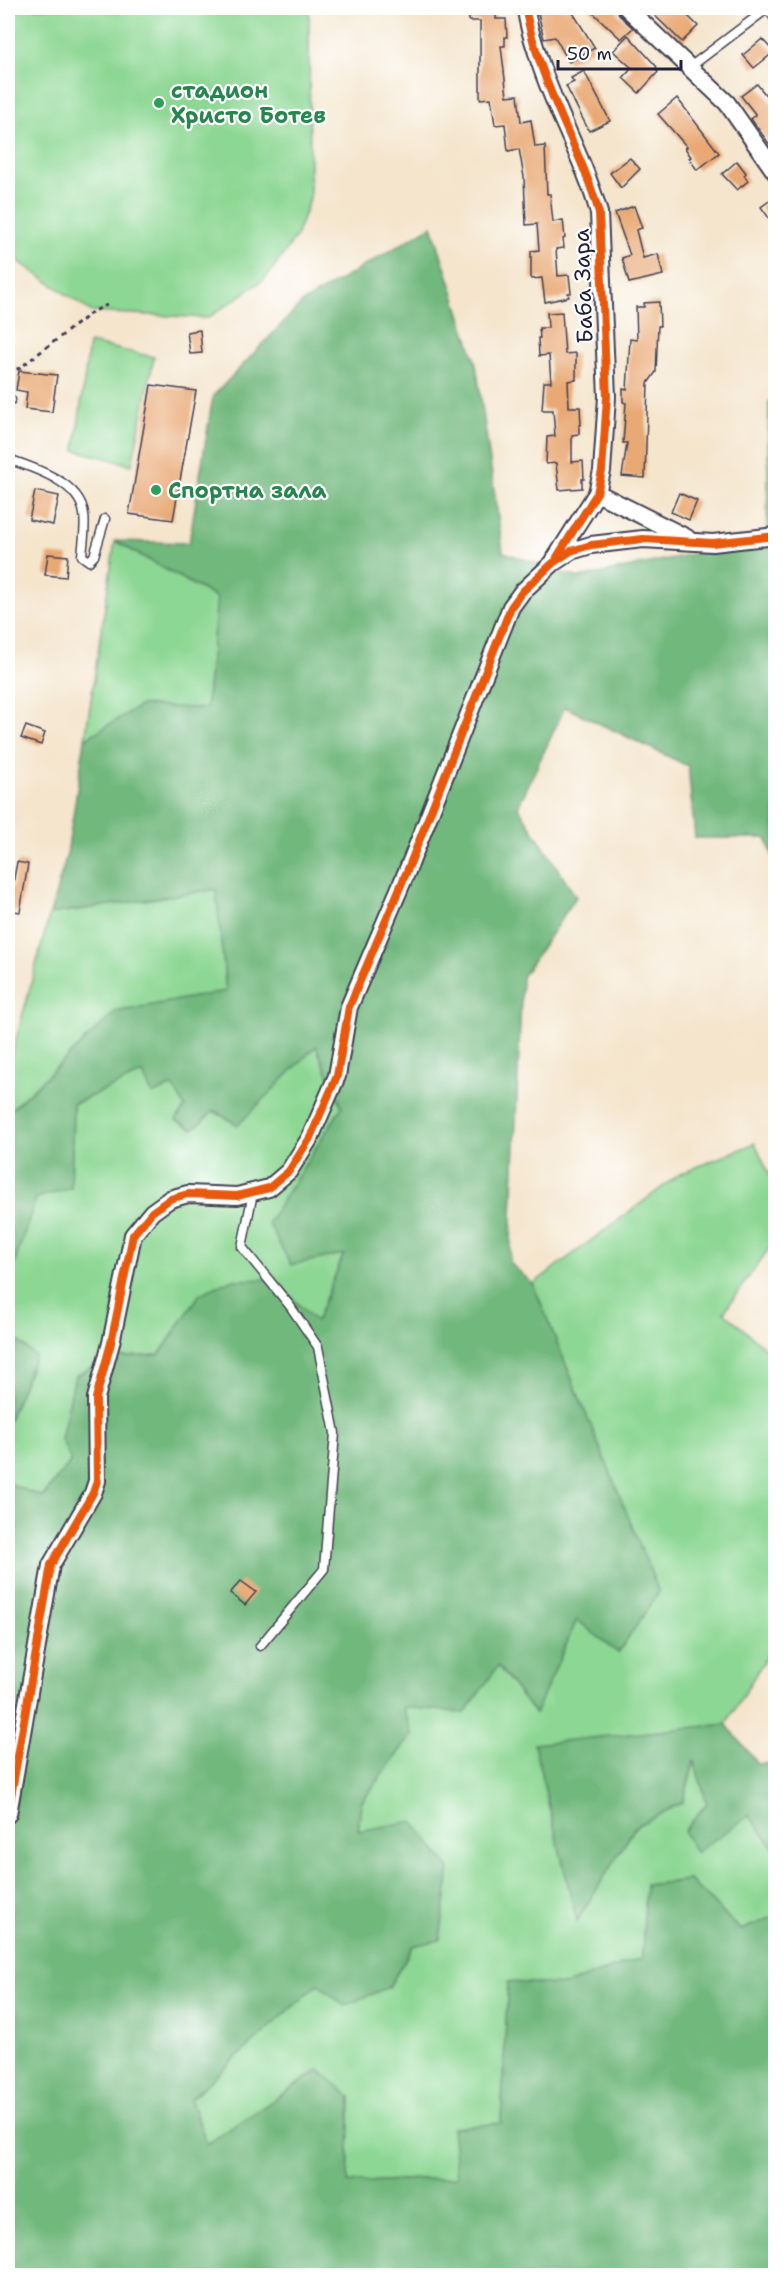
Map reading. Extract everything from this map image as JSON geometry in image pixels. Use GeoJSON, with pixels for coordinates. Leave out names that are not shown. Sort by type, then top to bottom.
{"type":"FeatureCollection","features":[{"type":"Feature","properties":{"kind":"street","name":"Баба Зара"},"geometry":{"type":"LineString","coordinates":[[526,8],[527,20],[548,89],[592,189],[599,213],[607,397],[602,471],[597,493],[553,563]]}},
{"type":"Feature","properties":{"kind":"street"},"geometry":{"type":"LineString","coordinates":[[627,8],[727,104],[776,173]]}},
{"type":"Feature","properties":{"kind":"street"},"geometry":{"type":"LineString","coordinates":[[597,493],[695,541]]}},
{"type":"Feature","properties":{"kind":"street"},"geometry":{"type":"LineString","coordinates":[[8,1814],[51,1565],[93,1493],[97,1480],[96,1398],[111,1343],[133,1235],[152,1212],[170,1199],[188,1194],[237,1196],[269,1188],[288,1172],[310,1138],[337,1077],[349,1007],[410,864],[495,644],[511,607],[522,592],[553,563],[571,551],[621,540],[713,543],[776,536]]}},
{"type":"Feature","properties":{"kind":"lane"},"geometry":{"type":"LineString","coordinates":[[690,67],[767,8],[776,20]]}},
{"type":"Feature","properties":{"kind":"lane"},"geometry":{"type":"LineString","coordinates":[[8,459],[54,477],[72,492],[84,512],[82,556],[89,561],[94,556],[105,519]]}},
{"type":"Feature","properties":{"kind":"lane"},"geometry":{"type":"LineString","coordinates":[[253,1193],[242,1247],[290,1306],[318,1347],[335,1433],[324,1569],[260,1646]]}},
{"type":"Feature","properties":{"kind":"path"},"geometry":{"type":"LineString","coordinates":[[8,372],[20,368],[92,312],[107,305]]}},
{"type":"Feature","properties":{"kind":"green space","name":"стадион Христо Ботев"},"geometry":{"type":"Polygon","coordinates":[[[8,8],[309,8],[310,198],[296,237],[266,278],[208,318],[92,312],[21,263],[8,248],[8,8]]]}},
{"type":"Feature","properties":{"kind":"green space"},"geometry":{"type":"Polygon","coordinates":[[[432,226],[476,364],[503,552],[579,578],[767,538],[769,401],[775,399],[775,862],[766,838],[695,838],[688,766],[565,707],[518,807],[576,897],[522,977],[510,1263],[533,1284],[659,1592],[618,1653],[577,1620],[535,1714],[498,1666],[465,1713],[403,1707],[412,1734],[361,1803],[358,1831],[413,1821],[450,1869],[440,1940],[413,1946],[389,1987],[344,2006],[318,1984],[190,2099],[207,2144],[319,2070],[351,2097],[348,2183],[457,2177],[452,2128],[501,2123],[508,1982],[565,1985],[642,1958],[646,1885],[689,1880],[741,1930],[775,1916],[775,2275],[8,2275],[8,1483],[43,1497],[71,1461],[61,1439],[75,1376],[109,1358],[159,1355],[200,1294],[231,1280],[274,1279],[316,1322],[344,1254],[291,1265],[268,1223],[342,1107],[316,1046],[238,1125],[214,1111],[193,1129],[176,1120],[185,1107],[173,1086],[152,1095],[143,1073],[73,1104],[71,1188],[36,1198],[8,1282],[8,1113],[115,1012],[226,991],[216,889],[50,914],[67,854],[85,739],[141,705],[206,709],[217,598],[115,541],[189,543],[213,396],[303,302],[432,226]]]}},
{"type":"Feature","properties":{"kind":"green space"},"geometry":{"type":"Polygon","coordinates":[[[89,343],[154,357],[132,465],[75,450],[89,343]]]}},
{"type":"Feature","properties":{"kind":"green space"},"geometry":{"type":"Polygon","coordinates":[[[115,541],[217,598],[206,710],[85,739],[115,541]]]}},
{"type":"Feature","properties":{"kind":"green space"},"geometry":{"type":"Polygon","coordinates":[[[217,889],[226,991],[116,1012],[8,1112],[8,1068],[50,914],[217,889]]]}},
{"type":"Feature","properties":{"kind":"green space"},"geometry":{"type":"Polygon","coordinates":[[[316,1046],[342,1107],[268,1223],[344,1253],[316,1322],[200,1294],[159,1355],[109,1358],[71,1461],[42,1497],[8,1483],[8,1422],[35,1357],[8,1332],[8,1282],[36,1198],[71,1188],[73,1104],[143,1073],[173,1085],[185,1107],[177,1120],[193,1129],[213,1111],[238,1124],[316,1046]]]}},
{"type":"Feature","properties":{"kind":"green space"},"geometry":{"type":"Polygon","coordinates":[[[755,1143],[775,1187],[775,1240],[724,1312],[775,1357],[776,1625],[769,1652],[726,1724],[534,1745],[577,1920],[635,1827],[683,1802],[695,1760],[707,1803],[684,1831],[695,1852],[750,1815],[775,1849],[775,1916],[741,1930],[689,1880],[646,1885],[642,1958],[565,1985],[508,1982],[501,2124],[457,2177],[347,2183],[351,2097],[207,2144],[190,2099],[318,1984],[389,1987],[413,1946],[358,1832],[361,1803],[412,1734],[403,1707],[498,1666],[535,1714],[577,1619],[658,1592],[533,1284],[680,1174],[755,1143]]]}},
{"type":"Feature","properties":{"kind":"green space"},"geometry":{"type":"Polygon","coordinates":[[[8,1332],[35,1356],[8,1422],[8,1332]]]}},
{"type":"Feature","properties":{"kind":"green space"},"geometry":{"type":"Polygon","coordinates":[[[726,1724],[758,1764],[775,1763],[775,1849],[749,1816],[695,1853],[684,1831],[707,1803],[694,1761],[683,1802],[635,1827],[577,1921],[534,1744],[726,1724]]]}},
{"type":"Feature","properties":{"kind":"building"},"geometry":{"type":"Polygon","coordinates":[[[469,8],[496,8],[496,19],[506,19],[507,37],[505,37],[505,46],[501,46],[507,96],[518,95],[521,122],[531,120],[535,147],[545,146],[547,194],[550,194],[553,222],[563,220],[565,238],[563,239],[564,248],[556,249],[558,276],[569,275],[571,293],[568,293],[569,297],[545,302],[542,278],[531,279],[531,251],[539,250],[537,224],[526,225],[524,177],[519,149],[508,151],[505,124],[495,125],[491,98],[480,99],[480,21],[469,21],[469,8]]]}},
{"type":"Feature","properties":{"kind":"building"},"geometry":{"type":"Polygon","coordinates":[[[537,8],[570,8],[595,48],[569,62],[555,37],[544,39],[537,8]]]}},
{"type":"Feature","properties":{"kind":"building"},"geometry":{"type":"Polygon","coordinates":[[[588,8],[617,8],[619,15],[633,28],[621,39],[588,8]]]}},
{"type":"Feature","properties":{"kind":"building"},"geometry":{"type":"Polygon","coordinates":[[[642,8],[680,8],[698,26],[682,42],[649,10],[647,12],[642,8]]]}},
{"type":"Feature","properties":{"kind":"building"},"geometry":{"type":"Polygon","coordinates":[[[628,35],[657,67],[655,69],[658,72],[639,93],[623,78],[632,68],[613,51],[628,35]]]}},
{"type":"Feature","properties":{"kind":"building"},"geometry":{"type":"Polygon","coordinates":[[[762,39],[774,52],[754,68],[743,55],[762,39]]]}},
{"type":"Feature","properties":{"kind":"building"},"geometry":{"type":"Polygon","coordinates":[[[584,71],[610,121],[589,131],[566,86],[574,82],[571,78],[584,71]]]}},
{"type":"Feature","properties":{"kind":"building"},"geometry":{"type":"Polygon","coordinates":[[[757,84],[776,108],[776,153],[751,119],[756,115],[741,96],[757,84]]]}},
{"type":"Feature","properties":{"kind":"building"},"geometry":{"type":"Polygon","coordinates":[[[677,98],[719,153],[697,170],[689,158],[691,157],[685,148],[687,147],[658,114],[677,98]]]}},
{"type":"Feature","properties":{"kind":"building"},"geometry":{"type":"Polygon","coordinates":[[[630,158],[640,169],[621,188],[610,173],[630,158]]]}},
{"type":"Feature","properties":{"kind":"building"},"geometry":{"type":"Polygon","coordinates":[[[737,161],[746,173],[744,175],[748,181],[737,190],[722,174],[737,161]]]}},
{"type":"Feature","properties":{"kind":"building"},"geometry":{"type":"Polygon","coordinates":[[[776,196],[776,228],[761,207],[776,196]]]}},
{"type":"Feature","properties":{"kind":"building"},"geometry":{"type":"Polygon","coordinates":[[[634,206],[642,228],[636,230],[643,258],[658,254],[663,275],[629,283],[622,258],[630,255],[615,213],[634,206]]]}},
{"type":"Feature","properties":{"kind":"building"},"geometry":{"type":"Polygon","coordinates":[[[659,302],[660,326],[658,326],[656,372],[648,383],[645,478],[622,476],[627,443],[623,443],[626,403],[623,402],[623,389],[627,390],[630,339],[637,340],[636,307],[644,307],[644,303],[659,302]]]}},
{"type":"Feature","properties":{"kind":"building"},"geometry":{"type":"Polygon","coordinates":[[[562,312],[565,354],[576,353],[576,380],[568,381],[569,407],[580,407],[579,434],[572,435],[572,462],[583,461],[584,479],[582,479],[582,488],[559,490],[556,463],[546,464],[547,437],[555,436],[553,410],[542,410],[544,382],[551,382],[549,355],[539,356],[538,338],[540,338],[539,328],[548,328],[547,313],[562,312]]]}},
{"type":"Feature","properties":{"kind":"building"},"geometry":{"type":"Polygon","coordinates":[[[200,330],[202,353],[190,354],[187,332],[200,330]]]}},
{"type":"Feature","properties":{"kind":"building"},"geometry":{"type":"Polygon","coordinates":[[[19,371],[57,375],[52,412],[25,409],[27,392],[16,390],[19,371]]]}},
{"type":"Feature","properties":{"kind":"building"},"geometry":{"type":"Polygon","coordinates":[[[151,385],[196,391],[173,520],[129,514],[151,385]]]}},
{"type":"Feature","properties":{"kind":"building"},"geometry":{"type":"Polygon","coordinates":[[[35,491],[59,496],[53,525],[29,520],[35,491]]]}},
{"type":"Feature","properties":{"kind":"building"},"geometry":{"type":"Polygon","coordinates":[[[679,493],[697,501],[689,520],[671,512],[679,493]]]}},
{"type":"Feature","properties":{"kind":"building"},"geometry":{"type":"Polygon","coordinates":[[[48,554],[68,556],[66,577],[45,575],[48,554]]]}},
{"type":"Feature","properties":{"kind":"building"},"geometry":{"type":"Polygon","coordinates":[[[26,726],[45,733],[41,745],[21,738],[26,726]]]}},
{"type":"Feature","properties":{"kind":"building"},"geometry":{"type":"Polygon","coordinates":[[[17,862],[28,864],[20,912],[8,910],[8,888],[12,889],[17,862]]]}},
{"type":"Feature","properties":{"kind":"building"},"geometry":{"type":"Polygon","coordinates":[[[241,1581],[256,1592],[245,1605],[230,1593],[241,1581]]]}},
{"type":"Feature","properties":{"kind":"cycle path"},"geometry":{"type":"LineString","coordinates":[[526,8],[530,30],[551,93],[585,173],[599,213],[607,397],[602,471],[597,493],[557,557]]}},
{"type":"Feature","properties":{"kind":"cycle path"},"geometry":{"type":"LineString","coordinates":[[8,1814],[51,1565],[93,1493],[97,1481],[96,1398],[111,1343],[133,1235],[152,1212],[170,1199],[188,1194],[237,1196],[269,1188],[289,1171],[310,1138],[337,1076],[349,1007],[410,864],[511,607],[522,592],[553,563],[571,551],[591,545],[643,539],[713,543],[776,536]]}},
{"type":"Feature","properties":{"kind":"place","name":"стадион Христо Ботев"},"geometry":{"type":"Point","coordinates":[159,103]}},
{"type":"Feature","properties":{"kind":"place","name":"Спортна зала"},"geometry":{"type":"Point","coordinates":[156,490]}}]}
